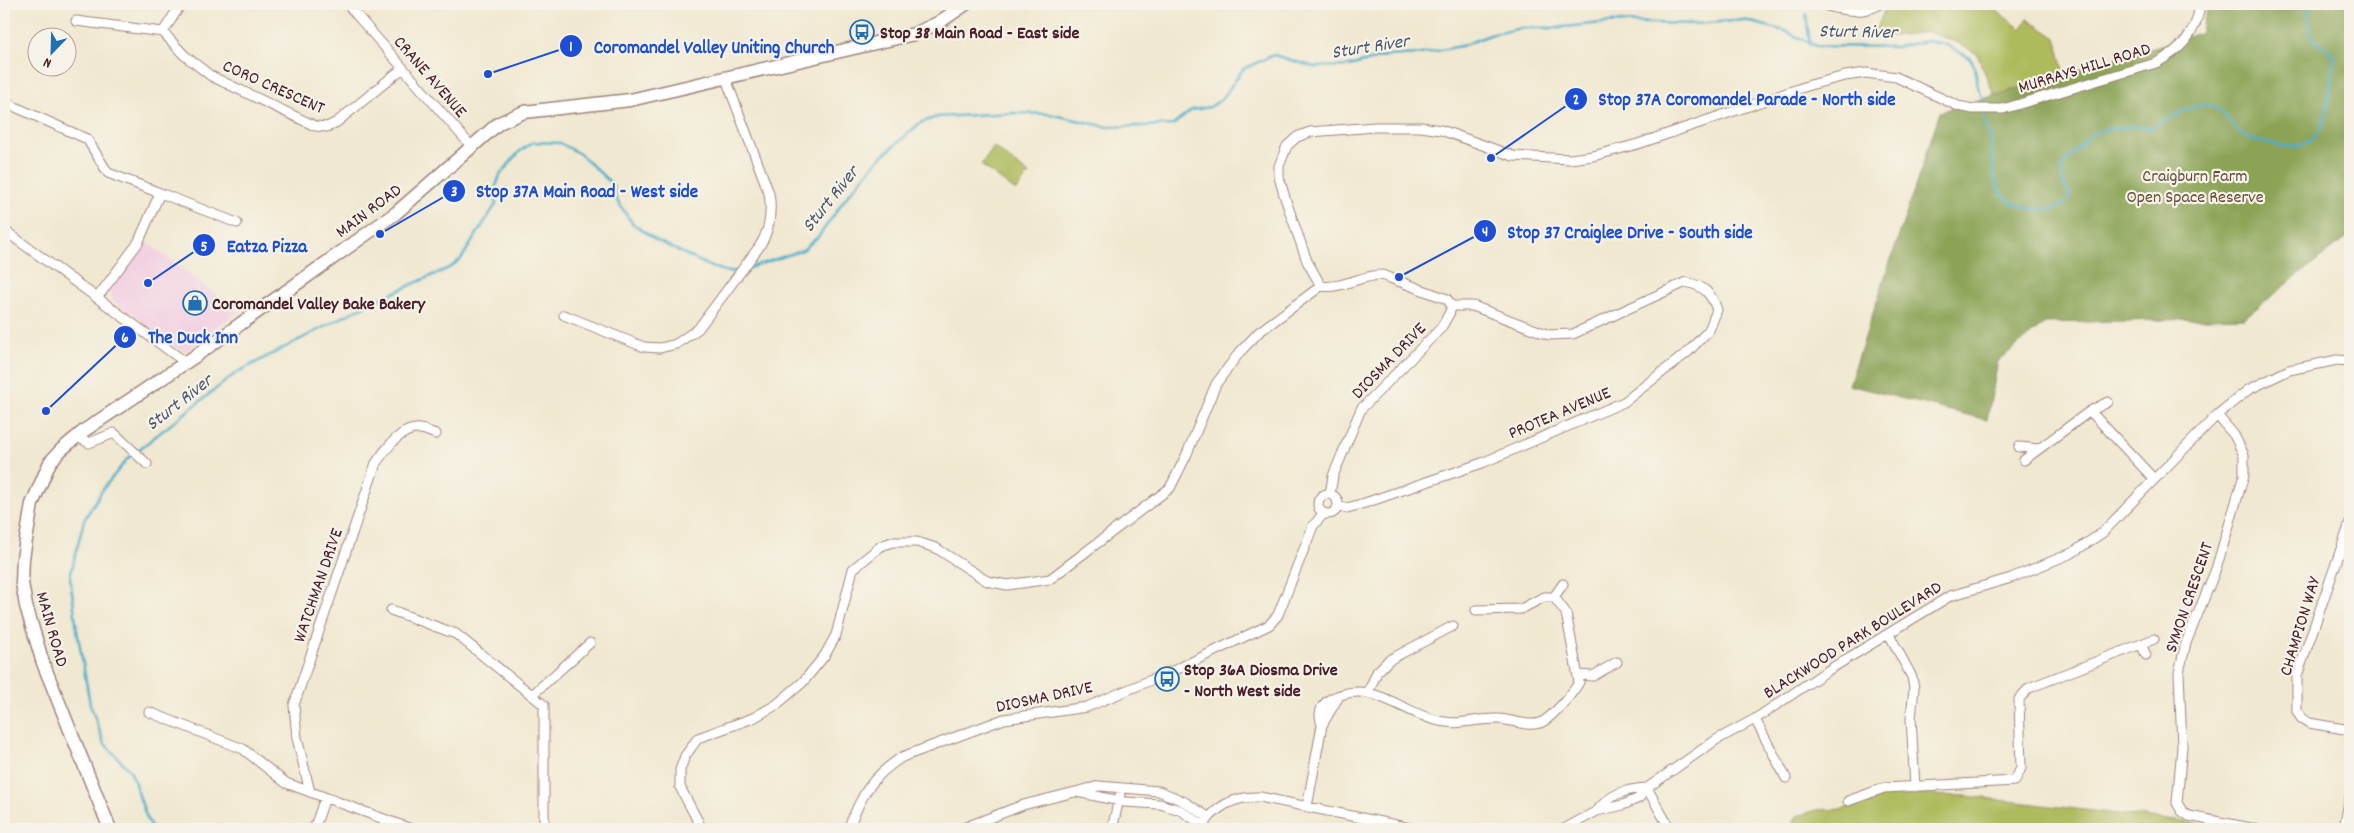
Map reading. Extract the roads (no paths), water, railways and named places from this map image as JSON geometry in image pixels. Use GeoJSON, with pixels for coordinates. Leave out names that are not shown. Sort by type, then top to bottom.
{"type":"FeatureCollection","features":[{"type":"Feature","properties":{"kind":"main road","name":"MAIN ROAD"},"geometry":{"type":"LineString","coordinates":[[110,829],[43,662],[26,606],[22,584],[23,558],[32,504],[50,462],[76,436],[185,362],[396,213],[471,146],[499,124],[524,112],[630,100],[914,34],[938,23],[966,4]]}},
{"type":"Feature","properties":{"kind":"street"},"geometry":{"type":"LineString","coordinates":[[76,21],[163,32],[181,4]]}},
{"type":"Feature","properties":{"kind":"street","name":"CRANE AVENUE"},"geometry":{"type":"LineString","coordinates":[[347,4],[471,146]]}},
{"type":"Feature","properties":{"kind":"street"},"geometry":{"type":"LineString","coordinates":[[1821,4],[1836,9],[1868,9],[1880,4]]}},
{"type":"Feature","properties":{"kind":"street","name":"MURRAYS HILL ROAD"},"geometry":{"type":"LineString","coordinates":[[1321,286],[1307,261],[1284,198],[1279,177],[1281,160],[1287,146],[1297,137],[1310,132],[1375,127],[1421,127],[1441,130],[1513,156],[1570,159],[1593,156],[1638,144],[1810,85],[1866,73],[1896,77],[1958,106],[1978,109],[2001,109],[2156,63],[2174,53],[2186,42],[2193,31],[2200,4]]}},
{"type":"Feature","properties":{"kind":"street","name":"CORO CRESCENT"},"geometry":{"type":"LineString","coordinates":[[163,32],[184,55],[211,76],[316,126],[327,127],[337,122],[403,68]]}},
{"type":"Feature","properties":{"kind":"street"},"geometry":{"type":"LineString","coordinates":[[564,314],[644,347],[660,348],[676,344],[698,329],[738,276],[766,235],[771,204],[769,194],[726,79]]}},
{"type":"Feature","properties":{"kind":"street"},"geometry":{"type":"LineString","coordinates":[[4,102],[87,139],[108,173],[237,223]]}},
{"type":"Feature","properties":{"kind":"street"},"geometry":{"type":"LineString","coordinates":[[98,298],[138,243],[160,193]]}},
{"type":"Feature","properties":{"kind":"street"},"geometry":{"type":"LineString","coordinates":[[4,230],[185,362]]}},
{"type":"Feature","properties":{"kind":"street"},"geometry":{"type":"LineString","coordinates":[[702,829],[680,786],[680,770],[685,756],[698,738],[754,718],[776,705],[803,682],[825,655],[836,635],[853,569],[881,546],[892,542],[917,542],[936,548],[987,581],[1007,585],[1050,579],[1170,488],[1186,456],[1216,384],[1239,353],[1259,332],[1321,286],[1332,287],[1372,275],[1382,276],[1447,298],[1452,306]]}},
{"type":"Feature","properties":{"kind":"street","name":"PROTEA AVENUE"},"geometry":{"type":"LineString","coordinates":[[1338,507],[1347,508],[1365,503],[1482,463],[1624,402],[1688,352],[1709,330],[1717,310],[1714,299],[1708,291],[1698,285],[1686,282],[1573,334],[1562,336],[1549,335],[1473,306],[1452,306]]}},
{"type":"Feature","properties":{"kind":"street","name":"DIOSMA DRIVE"},"geometry":{"type":"LineString","coordinates":[[1330,494],[1333,476],[1360,409],[1441,328],[1452,306]]}},
{"type":"Feature","properties":{"kind":"street","name":"BLACKWOOD PARK BOULEVARD"},"geometry":{"type":"LineString","coordinates":[[1564,829],[1597,811],[1623,805],[1639,798],[1647,788],[1716,740],[1755,719],[1827,671],[1950,596],[2011,578],[2072,553],[2102,532],[2218,415],[2248,390],[2289,370],[2337,360],[2350,361]]}},
{"type":"Feature","properties":{"kind":"street"},"geometry":{"type":"LineString","coordinates":[[2024,460],[2090,411],[2108,402]]}},
{"type":"Feature","properties":{"kind":"street"},"geometry":{"type":"LineString","coordinates":[[2090,411],[2154,479]]}},
{"type":"Feature","properties":{"kind":"street","name":"SYMON CRESCENT"},"geometry":{"type":"LineString","coordinates":[[2218,415],[2234,435],[2244,455],[2244,475],[2216,569],[2186,643],[2179,672],[2182,747],[2177,803],[2182,812],[2189,816],[2256,829]]}},
{"type":"Feature","properties":{"kind":"street","name":"WATCHMAN DRIVE"},"geometry":{"type":"LineString","coordinates":[[310,792],[297,738],[294,705],[376,463],[395,440],[411,430],[421,429],[436,434]]}},
{"type":"Feature","properties":{"kind":"street"},"geometry":{"type":"LineString","coordinates":[[76,436],[89,443],[114,433],[147,464]]}},
{"type":"Feature","properties":{"kind":"street"},"geometry":{"type":"LineString","coordinates":[[2020,446],[2039,448]]}},
{"type":"Feature","properties":{"kind":"street"},"geometry":{"type":"LineString","coordinates":[[1330,494],[1336,498],[1338,507],[1331,514],[1324,513],[1319,509],[1318,503],[1321,497],[1330,494]]}},
{"type":"Feature","properties":{"kind":"street","name":"DIOSMA DRIVE"},"geometry":{"type":"LineString","coordinates":[[848,829],[870,784],[888,766],[902,757],[1004,719],[1087,707],[1175,670],[1269,624],[1278,615],[1313,526],[1324,513]]}},
{"type":"Feature","properties":{"kind":"street","name":"CHAMPION WAY"},"geometry":{"type":"LineString","coordinates":[[2350,524],[2297,676],[2297,711],[2301,718],[2309,723],[2350,730]]}},
{"type":"Feature","properties":{"kind":"street"},"geometry":{"type":"LineString","coordinates":[[1476,610],[1521,609],[1544,598],[1554,597],[1563,584]]}},
{"type":"Feature","properties":{"kind":"street"},"geometry":{"type":"LineString","coordinates":[[1307,807],[1322,725],[1320,713],[1324,704],[1339,696],[1352,693],[1368,693],[1435,720],[1460,724],[1498,719],[1526,724],[1539,723],[1547,718],[1576,688],[1579,675],[1566,613],[1554,597]]}},
{"type":"Feature","properties":{"kind":"street"},"geometry":{"type":"LineString","coordinates":[[391,610],[456,634],[544,705],[544,829]]}},
{"type":"Feature","properties":{"kind":"street"},"geometry":{"type":"LineString","coordinates":[[1368,693],[1377,672],[1389,660],[1453,626]]}},
{"type":"Feature","properties":{"kind":"street"},"geometry":{"type":"LineString","coordinates":[[1889,634],[1912,677],[1914,688],[1911,718],[1915,787]]}},
{"type":"Feature","properties":{"kind":"street"},"geometry":{"type":"LineString","coordinates":[[1848,801],[1884,788],[2016,781],[2021,768],[2019,699],[2029,688],[2154,639]]}},
{"type":"Feature","properties":{"kind":"street"},"geometry":{"type":"LineString","coordinates":[[532,695],[590,643]]}},
{"type":"Feature","properties":{"kind":"street"},"geometry":{"type":"LineString","coordinates":[[2141,644],[2146,655]]}},
{"type":"Feature","properties":{"kind":"street"},"geometry":{"type":"LineString","coordinates":[[1579,675],[1593,676],[1617,662]]}},
{"type":"Feature","properties":{"kind":"street"},"geometry":{"type":"LineString","coordinates":[[149,712],[243,749],[278,779],[411,829]]}},
{"type":"Feature","properties":{"kind":"street"},"geometry":{"type":"LineString","coordinates":[[1755,719],[1786,778]]}},
{"type":"Feature","properties":{"kind":"street"},"geometry":{"type":"LineString","coordinates":[[960,829],[1023,804],[1099,786],[1159,791],[1172,795],[1204,824]]}},
{"type":"Feature","properties":{"kind":"street"},"geometry":{"type":"LineString","coordinates":[[1112,829],[1121,788]]}},
{"type":"Feature","properties":{"kind":"street"},"geometry":{"type":"LineString","coordinates":[[1647,788],[1670,829]]}},
{"type":"Feature","properties":{"kind":"street","name":"BLACKWOOD PARK BOULEVARD"},"geometry":{"type":"LineString","coordinates":[[1597,811],[1605,800],[1616,794],[1632,789],[1647,788]]}},
{"type":"Feature","properties":{"kind":"street"},"geometry":{"type":"LineString","coordinates":[[1075,792],[1118,801],[1167,806],[1180,810],[1204,824]]}},
{"type":"Feature","properties":{"kind":"street"},"geometry":{"type":"LineString","coordinates":[[2344,829],[2350,796]]}},
{"type":"Feature","properties":{"kind":"street"},"geometry":{"type":"LineString","coordinates":[[1204,824],[1220,807],[1247,797],[1260,797],[1414,829]]}},
{"type":"Feature","properties":{"kind":"street"},"geometry":{"type":"LineString","coordinates":[[314,829],[325,798]]}},
{"type":"Feature","properties":{"kind":"waterway","name":"Sturt River"},"geometry":{"type":"LineString","coordinates":[[1985,117],[1990,136],[1995,179],[2001,193],[2015,204],[2038,209],[2059,207],[2066,202],[2070,194],[2063,183],[2061,167],[2092,134],[2106,129],[2133,126],[2149,128],[2190,108],[2199,106],[2216,107],[2241,133],[2253,140],[2282,146],[2299,146],[2311,140],[2319,131],[2328,105],[2334,62],[2331,52],[2312,37],[2309,25],[2308,4]]}},
{"type":"Feature","properties":{"kind":"waterway"},"geometry":{"type":"LineString","coordinates":[[1806,14],[1810,45]]}},
{"type":"Feature","properties":{"kind":"waterway","name":"Sturt River"},"geometry":{"type":"LineString","coordinates":[[746,269],[803,250],[819,236],[848,195],[879,159],[920,123],[937,117],[1012,113],[1049,114],[1108,127],[1173,125],[1192,110],[1210,107],[1222,99],[1243,69],[1274,55],[1314,67],[1350,66],[1385,56],[1421,54],[1461,46],[1490,35],[1521,28],[1554,28],[1612,22],[1695,24],[1744,20],[1785,31],[1816,46],[1896,47],[1927,41],[1945,44],[1970,58],[1975,67],[1978,87],[1984,103]]}},
{"type":"Feature","properties":{"kind":"waterway","name":"Sturt River"},"geometry":{"type":"LineString","coordinates":[[153,829],[147,819],[131,772],[104,743],[90,704],[70,577],[84,520],[103,489],[128,458],[236,373],[362,307],[451,267],[461,259],[496,204],[495,189],[500,175],[519,152],[533,142],[560,143],[580,154],[613,185],[616,199],[632,223],[656,240],[709,266],[728,272],[738,271]]}},
{"type":"Feature","properties":{"kind":"place","name":"Stop 38 Main Road - East side"},"geometry":{"type":"Point","coordinates":[862,32]}},
{"type":"Feature","properties":{"kind":"place","name":"Coromandel Valley Uniting Church"},"geometry":{"type":"Point","coordinates":[488,74]}},
{"type":"Feature","properties":{"kind":"place","name":"Stop 37A Coromandel Parade - North side"},"geometry":{"type":"Point","coordinates":[1491,158]}},
{"type":"Feature","properties":{"kind":"place","name":"Stop 37A Main Road - West side"},"geometry":{"type":"Point","coordinates":[380,234]}},
{"type":"Feature","properties":{"kind":"place","name":"Stop 37 Craiglee Drive - South side"},"geometry":{"type":"Point","coordinates":[1399,277]}},
{"type":"Feature","properties":{"kind":"place","name":"Eatza Pizza"},"geometry":{"type":"Point","coordinates":[148,283]}},
{"type":"Feature","properties":{"kind":"place","name":"Coromandel Valley Bake Bakery"},"geometry":{"type":"Point","coordinates":[195,303]}},
{"type":"Feature","properties":{"kind":"place","name":"The Duck Inn"},"geometry":{"type":"Point","coordinates":[46,411]}},
{"type":"Feature","properties":{"kind":"place","name":"Stop 36A Diosma Drive - North West side"},"geometry":{"type":"Point","coordinates":[1167,679]}},
{"type":"Feature","properties":{"kind":"park label","name":"Craigburn Farm Open Space Reserve"},"geometry":{"type":"Point","coordinates":[2195,185]}}]}
